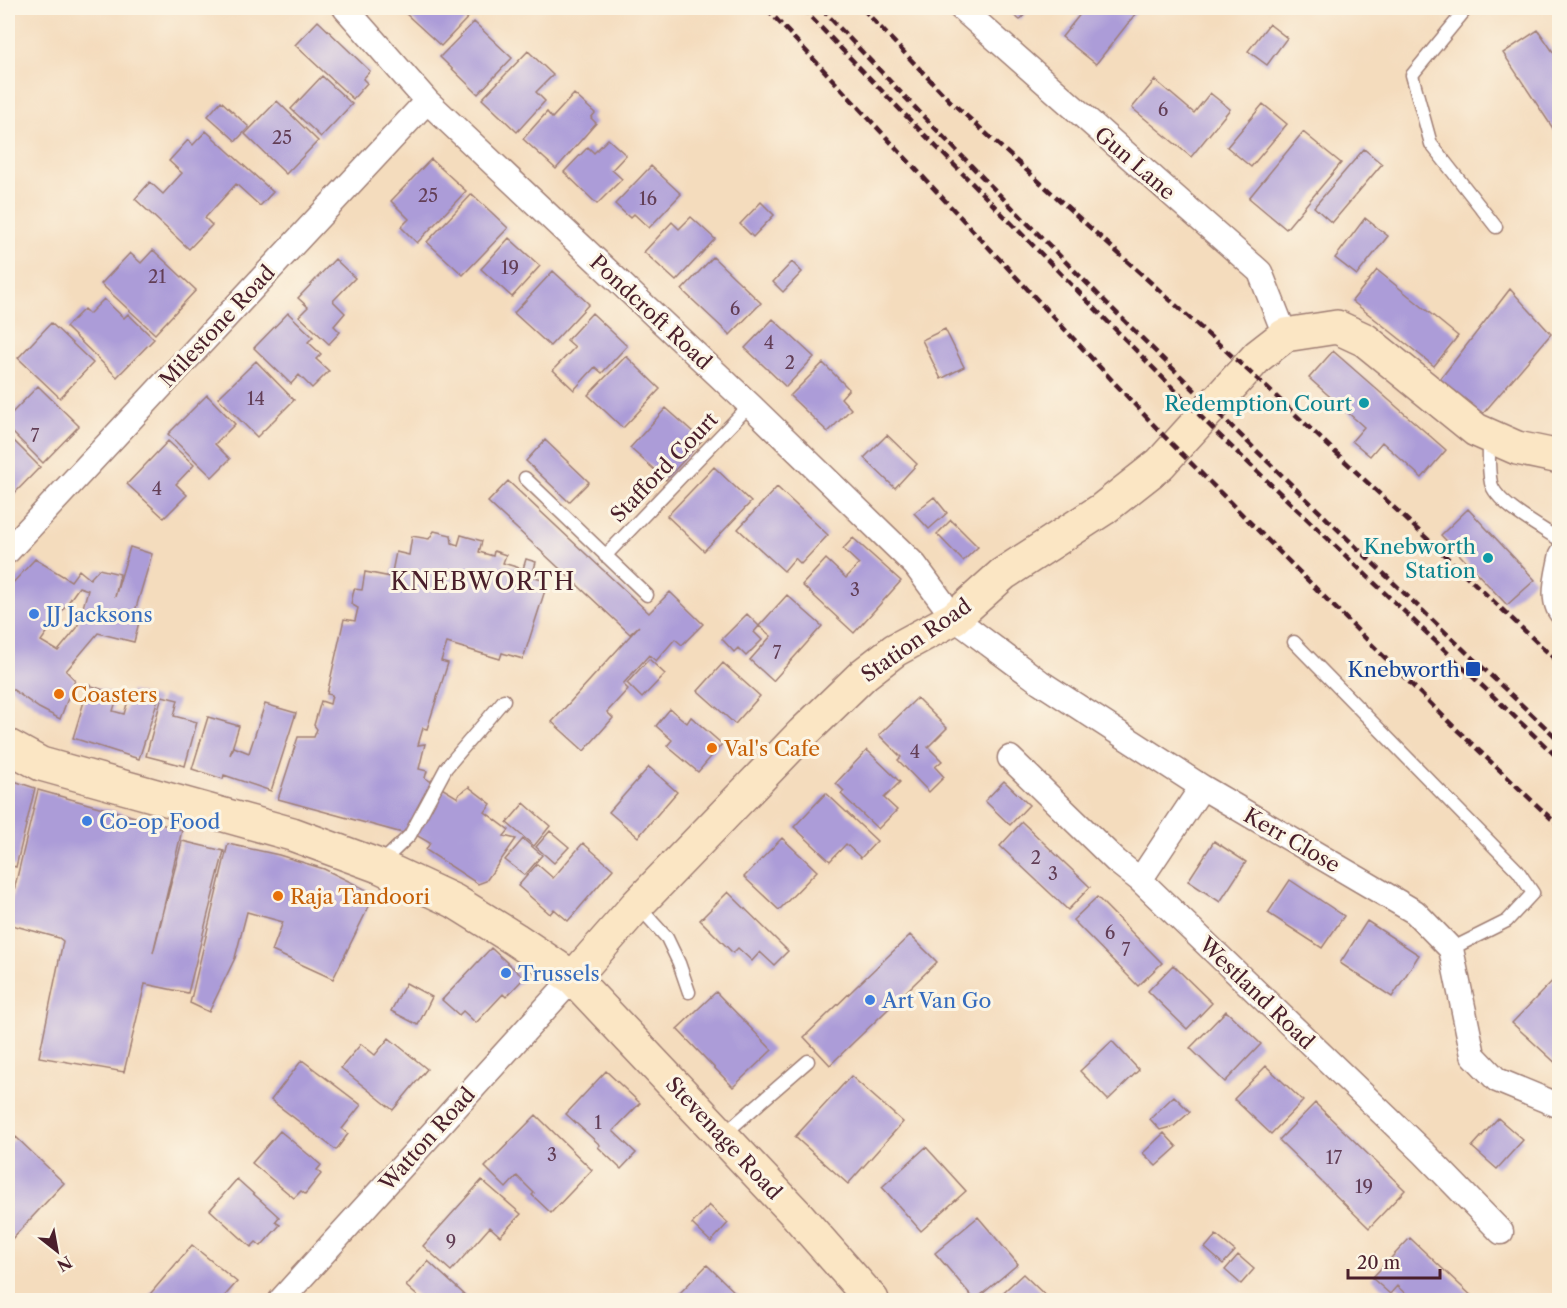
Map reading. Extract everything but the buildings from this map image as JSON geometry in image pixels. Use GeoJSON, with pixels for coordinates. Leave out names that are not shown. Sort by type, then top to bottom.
{"type":"FeatureCollection","features":[{"type":"Feature","properties":{"kind":"street","name":"Pondcroft Road"},"geometry":{"type":"LineString","coordinates":[[345,8],[427,101],[750,405],[915,565],[954,618]]}},
{"type":"Feature","properties":{"kind":"street","name":"Gun Lane"},"geometry":{"type":"LineString","coordinates":[[961,8],[1260,272],[1286,335]]}},
{"type":"Feature","properties":{"kind":"street","name":"Milestone Road"},"geometry":{"type":"LineString","coordinates":[[8,551],[427,101]]}},
{"type":"Feature","properties":{"kind":"street"},"geometry":{"type":"LineString","coordinates":[[1286,335],[1337,327],[1365,340],[1476,430],[1517,448],[1560,456]]}},
{"type":"Feature","properties":{"kind":"street","name":"Station Road"},"geometry":{"type":"LineString","coordinates":[[573,978],[637,905],[864,674],[895,650],[954,618],[1003,574],[1104,510],[1160,464],[1258,356],[1286,335]]}},
{"type":"Feature","properties":{"kind":"street","name":"Kerr Close"},"geometry":{"type":"LineString","coordinates":[[954,618],[1040,682],[1202,788],[1415,912],[1451,949]]}},
{"type":"Feature","properties":{"kind":"street","name":"Stevenage Road"},"geometry":{"type":"LineString","coordinates":[[8,746],[41,764],[292,834],[378,866],[454,901],[573,978],[798,1216],[872,1300]]}},
{"type":"Feature","properties":{"kind":"street","name":"Westland Road"},"geometry":{"type":"LineString","coordinates":[[1010,758],[1416,1145],[1501,1232]]}},
{"type":"Feature","properties":{"kind":"street"},"geometry":{"type":"LineString","coordinates":[[1140,880],[1202,788]]}},
{"type":"Feature","properties":{"kind":"street"},"geometry":{"type":"LineString","coordinates":[[1451,949],[1473,1055],[1497,1080],[1560,1106]]}},
{"type":"Feature","properties":{"kind":"street","name":"Watton Road"},"geometry":{"type":"LineString","coordinates":[[282,1300],[573,978]]}},
{"type":"Feature","properties":{"kind":"lane"},"geometry":{"type":"LineString","coordinates":[[1467,8],[1412,75],[1431,144],[1496,227]]}},
{"type":"Feature","properties":{"kind":"lane","name":"Stafford Court"},"geometry":{"type":"LineString","coordinates":[[605,556],[750,405]]}},
{"type":"Feature","properties":{"kind":"lane"},"geometry":{"type":"LineString","coordinates":[[1490,436],[1491,484],[1496,493],[1518,512],[1560,540]]}},
{"type":"Feature","properties":{"kind":"lane"},"geometry":{"type":"LineString","coordinates":[[525,478],[647,595]]}},
{"type":"Feature","properties":{"kind":"lane"},"geometry":{"type":"LineString","coordinates":[[1560,546],[1556,553],[1549,602],[1554,615],[1560,620]]}},
{"type":"Feature","properties":{"kind":"lane"},"geometry":{"type":"LineString","coordinates":[[1294,642],[1518,871],[1533,893],[1507,921],[1451,949]]}},
{"type":"Feature","properties":{"kind":"lane"},"geometry":{"type":"LineString","coordinates":[[378,866],[410,835],[446,768],[504,700]]}},
{"type":"Feature","properties":{"kind":"lane"},"geometry":{"type":"LineString","coordinates":[[637,905],[667,938],[689,992]]}},
{"type":"Feature","properties":{"kind":"lane"},"geometry":{"type":"LineString","coordinates":[[722,1136],[808,1061]]}},
{"type":"Feature","properties":{"kind":"railway"},"geometry":{"type":"LineString","coordinates":[[766,8],[1163,435],[1454,727],[1560,827]]}},
{"type":"Feature","properties":{"kind":"railway"},"geometry":{"type":"LineString","coordinates":[[802,8],[1217,433],[1560,760]]}},
{"type":"Feature","properties":{"kind":"railway"},"geometry":{"type":"LineString","coordinates":[[821,8],[910,103],[1093,289],[1372,562],[1560,741]]}},
{"type":"Feature","properties":{"kind":"railway"},"geometry":{"type":"LineString","coordinates":[[862,8],[949,100],[1264,385],[1560,664]]}},
{"type":"Feature","properties":{"kind":"place","name":"Redemption Court"},"geometry":{"type":"Point","coordinates":[1364,403]}},
{"type":"Feature","properties":{"kind":"place","name":"Knebworth Station"},"geometry":{"type":"Point","coordinates":[1488,558]}},
{"type":"Feature","properties":{"kind":"place","name":"JJ Jacksons"},"geometry":{"type":"Point","coordinates":[34,614]}},
{"type":"Feature","properties":{"kind":"place","name":"Knebworth"},"geometry":{"type":"Point","coordinates":[1473,669]}},
{"type":"Feature","properties":{"kind":"place","name":"Coasters"},"geometry":{"type":"Point","coordinates":[59,694]}},
{"type":"Feature","properties":{"kind":"place","name":"Val's Cafe"},"geometry":{"type":"Point","coordinates":[712,748]}},
{"type":"Feature","properties":{"kind":"place","name":"Co-op Food"},"geometry":{"type":"Point","coordinates":[87,821]}},
{"type":"Feature","properties":{"kind":"place","name":"Raja Tandoori"},"geometry":{"type":"Point","coordinates":[278,896]}},
{"type":"Feature","properties":{"kind":"place","name":"Trussels"},"geometry":{"type":"Point","coordinates":[506,973]}},
{"type":"Feature","properties":{"kind":"place","name":"Art Van Go"},"geometry":{"type":"Point","coordinates":[870,1000]}},
{"type":"Feature","properties":{"kind":"district","name":"KNEBWORTH"},"geometry":{"type":"Point","coordinates":[483,581]}}]}
